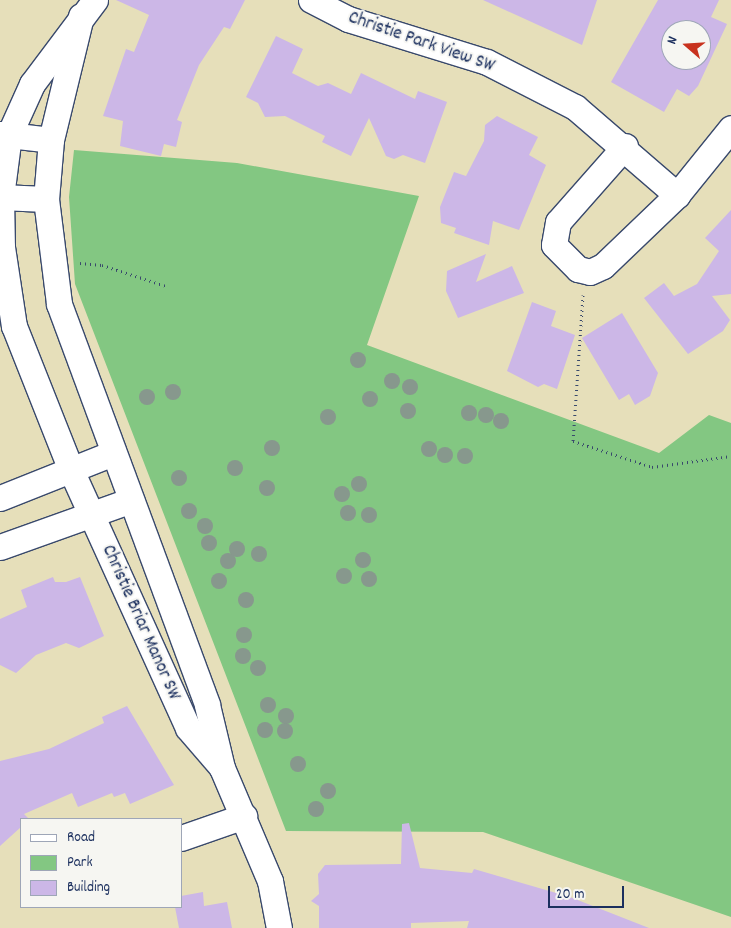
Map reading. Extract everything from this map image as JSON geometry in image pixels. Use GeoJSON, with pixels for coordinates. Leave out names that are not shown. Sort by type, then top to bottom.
{"type":"FeatureCollection","features":[{"type":"Feature","properties":{"kind":"street","name":"Christie Park View SW"},"geometry":{"type":"LineString","coordinates":[[311,0],[348,19],[487,62],[574,107],[625,146],[677,195]]}},
{"type":"Feature","properties":{"kind":"street","name":"Christie Briar Manor SW"},"geometry":{"type":"LineString","coordinates":[[88,8],[32,84],[5,134],[0,197],[2,247],[14,326],[71,470],[188,728],[222,768]]}},
{"type":"Feature","properties":{"kind":"street","name":"Christie Briar Manor SW"},"geometry":{"type":"LineString","coordinates":[[88,8],[50,140],[46,199],[59,304],[207,705],[222,768],[270,881],[279,928]]}},
{"type":"Feature","properties":{"kind":"street"},"geometry":{"type":"LineString","coordinates":[[625,146],[558,222],[554,245],[578,269],[590,272],[603,266],[677,195],[731,128]]}},
{"type":"Feature","properties":{"kind":"street"},"geometry":{"type":"LineString","coordinates":[[5,134],[50,140]]}},
{"type":"Feature","properties":{"kind":"street"},"geometry":{"type":"LineString","coordinates":[[0,197],[46,199]]}},
{"type":"Feature","properties":{"kind":"street"},"geometry":{"type":"LineString","coordinates":[[0,498],[113,453]]}},
{"type":"Feature","properties":{"kind":"street"},"geometry":{"type":"LineString","coordinates":[[0,547],[131,500]]}},
{"type":"Feature","properties":{"kind":"street"},"geometry":{"type":"LineString","coordinates":[[182,838],[244,816]]}},
{"type":"Feature","properties":{"kind":"path"},"geometry":{"type":"LineString","coordinates":[[69,264],[102,265],[166,286]]}},
{"type":"Feature","properties":{"kind":"path"},"geometry":{"type":"LineString","coordinates":[[590,272],[584,287],[573,441],[652,467],[731,456]]}},
{"type":"Feature","properties":{"kind":"green space"},"geometry":{"type":"Polygon","coordinates":[[[74,150],[237,163],[419,196],[367,345],[659,453],[709,415],[731,423],[731,917],[483,832],[286,831],[75,284],[69,197],[74,150]]]}},
{"type":"Feature","properties":{"kind":"building"},"geometry":{"type":"Polygon","coordinates":[[[116,0],[245,0],[230,29],[224,27],[199,65],[177,120],[182,122],[176,147],[164,144],[161,156],[120,146],[123,121],[103,116],[126,49],[134,52],[149,15],[116,0]]]}},
{"type":"Feature","properties":{"kind":"building"},"geometry":{"type":"Polygon","coordinates":[[[483,0],[597,0],[582,45],[483,0]]]}},
{"type":"Feature","properties":{"kind":"building"},"geometry":{"type":"Polygon","coordinates":[[[658,0],[719,0],[711,17],[727,24],[711,58],[711,20],[661,20],[661,70],[705,70],[698,86],[689,96],[677,89],[664,112],[611,82],[658,0]]]}},
{"type":"Feature","properties":{"kind":"building"},"geometry":{"type":"Polygon","coordinates":[[[276,36],[303,49],[292,73],[318,86],[328,83],[351,94],[361,73],[415,99],[418,91],[447,102],[425,163],[403,155],[394,159],[386,156],[369,118],[351,156],[322,142],[325,136],[285,116],[265,117],[258,103],[246,97],[276,36]]]}},
{"type":"Feature","properties":{"kind":"building"},"geometry":{"type":"Polygon","coordinates":[[[497,116],[538,137],[529,155],[546,165],[519,230],[493,221],[489,245],[454,233],[456,228],[441,223],[440,207],[454,172],[466,176],[484,141],[485,125],[497,116]]]}},
{"type":"Feature","properties":{"kind":"building"},"geometry":{"type":"Polygon","coordinates":[[[731,210],[731,294],[712,296],[730,320],[723,331],[688,354],[644,298],[664,283],[674,296],[697,284],[719,251],[705,238],[731,210]]]}},
{"type":"Feature","properties":{"kind":"building"},"geometry":{"type":"Polygon","coordinates":[[[486,254],[476,282],[512,266],[524,293],[458,318],[446,291],[447,271],[486,254]]]}},
{"type":"Feature","properties":{"kind":"building"},"geometry":{"type":"Polygon","coordinates":[[[532,302],[556,311],[551,326],[575,335],[557,389],[544,384],[538,387],[507,371],[532,302]]]}},
{"type":"Feature","properties":{"kind":"building"},"geometry":{"type":"Polygon","coordinates":[[[622,313],[658,373],[650,396],[635,405],[629,394],[619,400],[582,338],[622,313]]]}},
{"type":"Feature","properties":{"kind":"building"},"geometry":{"type":"Polygon","coordinates":[[[53,577],[55,582],[66,582],[80,577],[104,636],[79,648],[66,643],[36,655],[16,673],[0,665],[0,619],[27,607],[21,590],[53,577]]]}},
{"type":"Feature","properties":{"kind":"building"},"geometry":{"type":"Polygon","coordinates":[[[127,706],[174,785],[130,804],[125,793],[114,797],[112,793],[78,807],[72,793],[24,814],[28,818],[20,818],[20,828],[0,846],[0,761],[49,749],[104,723],[102,717],[127,706]]]}},
{"type":"Feature","properties":{"kind":"building"},"geometry":{"type":"Polygon","coordinates":[[[409,823],[420,868],[472,873],[474,869],[570,897],[649,928],[467,928],[469,921],[411,923],[411,928],[319,928],[319,906],[311,901],[319,894],[318,874],[325,865],[401,864],[402,824],[409,823]]]}},
{"type":"Feature","properties":{"kind":"building"},"geometry":{"type":"Polygon","coordinates":[[[203,892],[204,906],[227,902],[232,928],[179,928],[175,908],[182,908],[182,896],[203,892]]]}}]}
